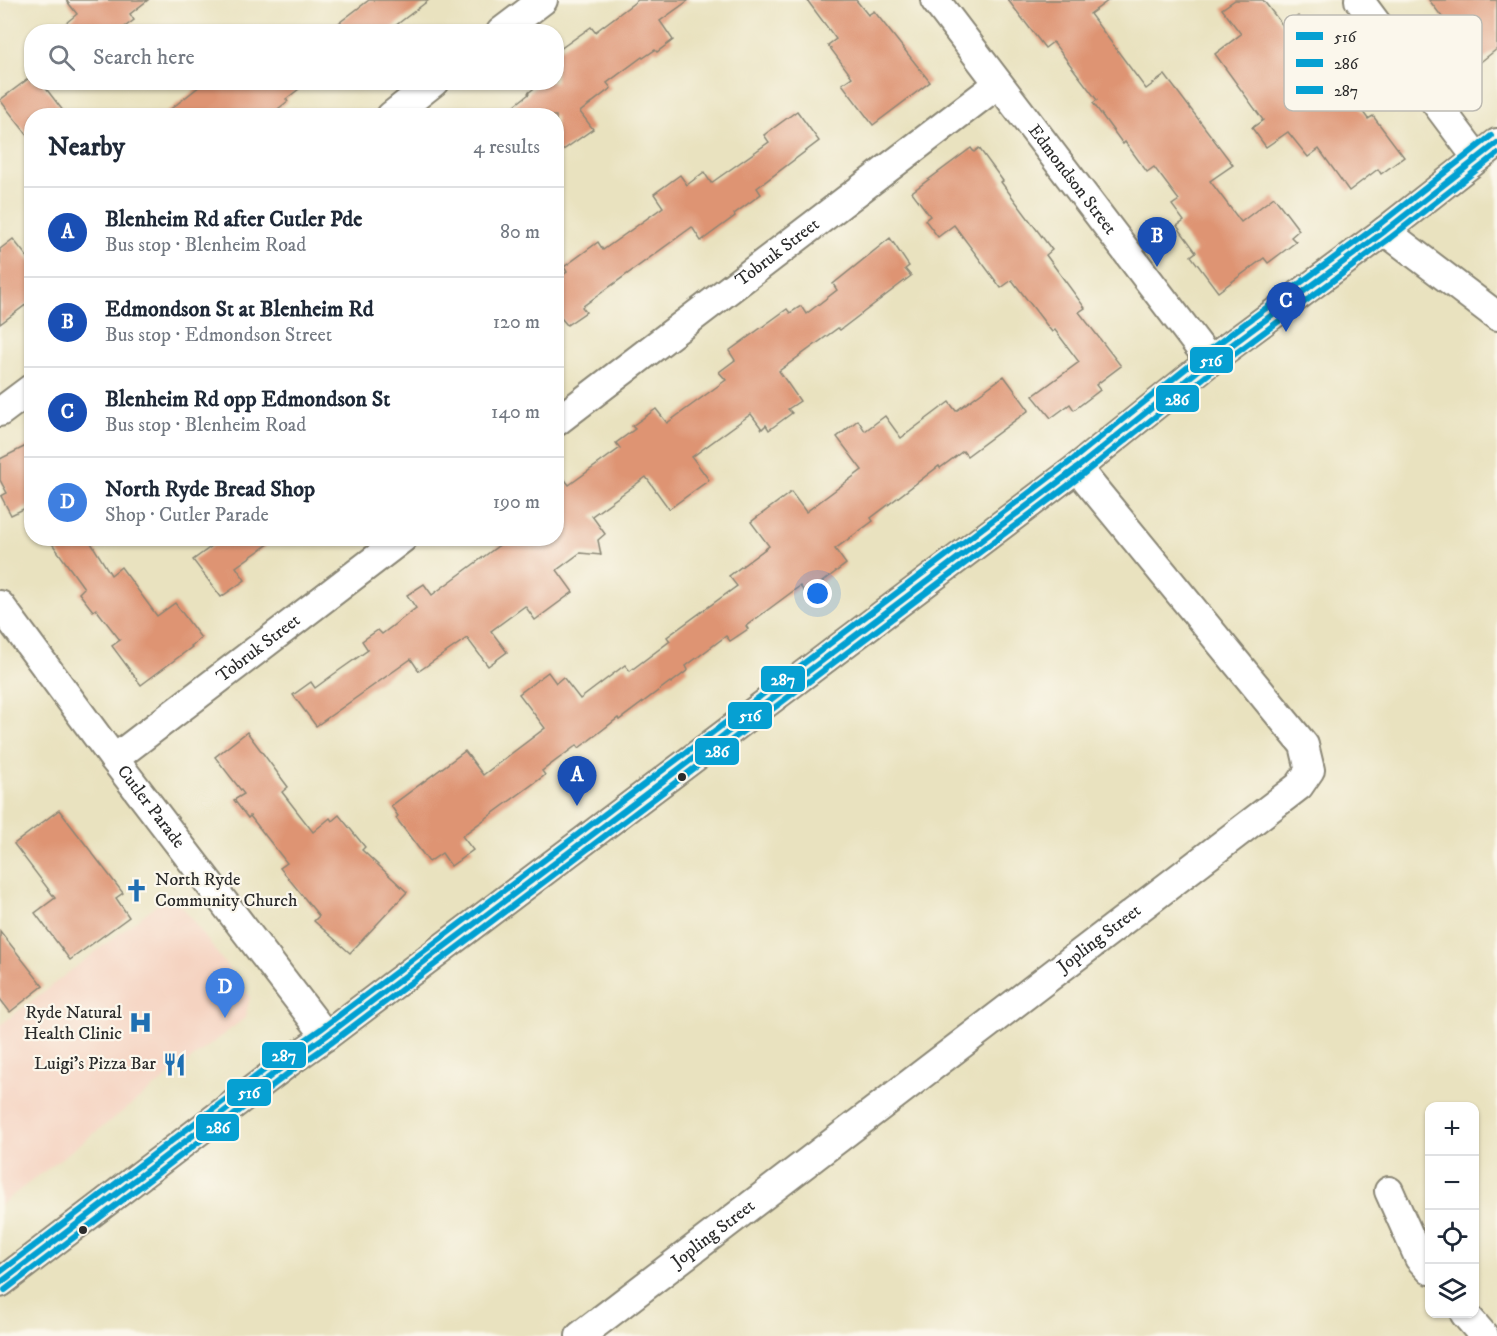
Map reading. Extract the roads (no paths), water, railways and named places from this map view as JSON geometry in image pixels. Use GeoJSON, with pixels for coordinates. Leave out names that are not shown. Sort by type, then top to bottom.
{"type":"FeatureCollection","features":[{"type":"Feature","properties":{"kind":"street"},"geometry":{"type":"LineString","coordinates":[[512,24],[543,0]]}},
{"type":"Feature","properties":{"kind":"street","name":"Edmondson Street"},"geometry":{"type":"LineString","coordinates":[[935,0],[1210,361]]}},
{"type":"Feature","properties":{"kind":"street"},"geometry":{"type":"LineString","coordinates":[[1359,0],[1372,15]]}},
{"type":"Feature","properties":{"kind":"street","name":"Tobruk Street"},"geometry":{"type":"LineString","coordinates":[[564,416],[998,84]]}},
{"type":"Feature","properties":{"kind":"street"},"geometry":{"type":"LineString","coordinates":[[401,108],[424,90]]}},
{"type":"Feature","properties":{"kind":"street"},"geometry":{"type":"LineString","coordinates":[[0,1283],[289,1062],[1077,468],[1210,361],[1385,231],[1487,150],[1454,111]]}},
{"type":"Feature","properties":{"kind":"street"},"geometry":{"type":"LineString","coordinates":[[1385,231],[1497,316]]}},
{"type":"Feature","properties":{"kind":"street"},"geometry":{"type":"LineString","coordinates":[[0,412],[24,394]]}},
{"type":"Feature","properties":{"kind":"street","name":"Jopling Street"},"geometry":{"type":"LineString","coordinates":[[580,1336],[1299,786],[1310,770],[1304,745],[1077,468]]}},
{"type":"Feature","properties":{"kind":"street","name":"Tobruk Street"},"geometry":{"type":"LineString","coordinates":[[114,759],[393,546]]}},
{"type":"Feature","properties":{"kind":"street","name":"Cutler Parade"},"geometry":{"type":"LineString","coordinates":[[0,605],[114,759],[326,1036]]}},
{"type":"Feature","properties":{"kind":"street"},"geometry":{"type":"LineString","coordinates":[[1389,1191],[1419,1258],[1425,1265]]}},
{"type":"Feature","properties":{"kind":"street"},"geometry":{"type":"LineString","coordinates":[[1468,1318],[1484,1336]]}},
{"type":"Feature","properties":{"kind":"place","name":"Edmondson St at Blenheim Rd"},"geometry":{"type":"Point","coordinates":[1157,267]}},
{"type":"Feature","properties":{"kind":"place","name":"Blenheim Rd opp Edmondson St"},"geometry":{"type":"Point","coordinates":[1286,332]}},
{"type":"Feature","properties":{"kind":"place","name":"Blenheim Rd after Cutler Pde"},"geometry":{"type":"Point","coordinates":[577,806]}},
{"type":"Feature","properties":{"kind":"place","name":"North Ryde Community Church"},"geometry":{"type":"Point","coordinates":[137,890]}},
{"type":"Feature","properties":{"kind":"place","name":"North Ryde Bread Shop"},"geometry":{"type":"Point","coordinates":[225,1018]}},
{"type":"Feature","properties":{"kind":"place","name":"Ryde Natural Health Clinic"},"geometry":{"type":"Point","coordinates":[140,1023]}},
{"type":"Feature","properties":{"kind":"place","name":"Luigi’s Pizza Bar"},"geometry":{"type":"Point","coordinates":[174,1064]}}]}
